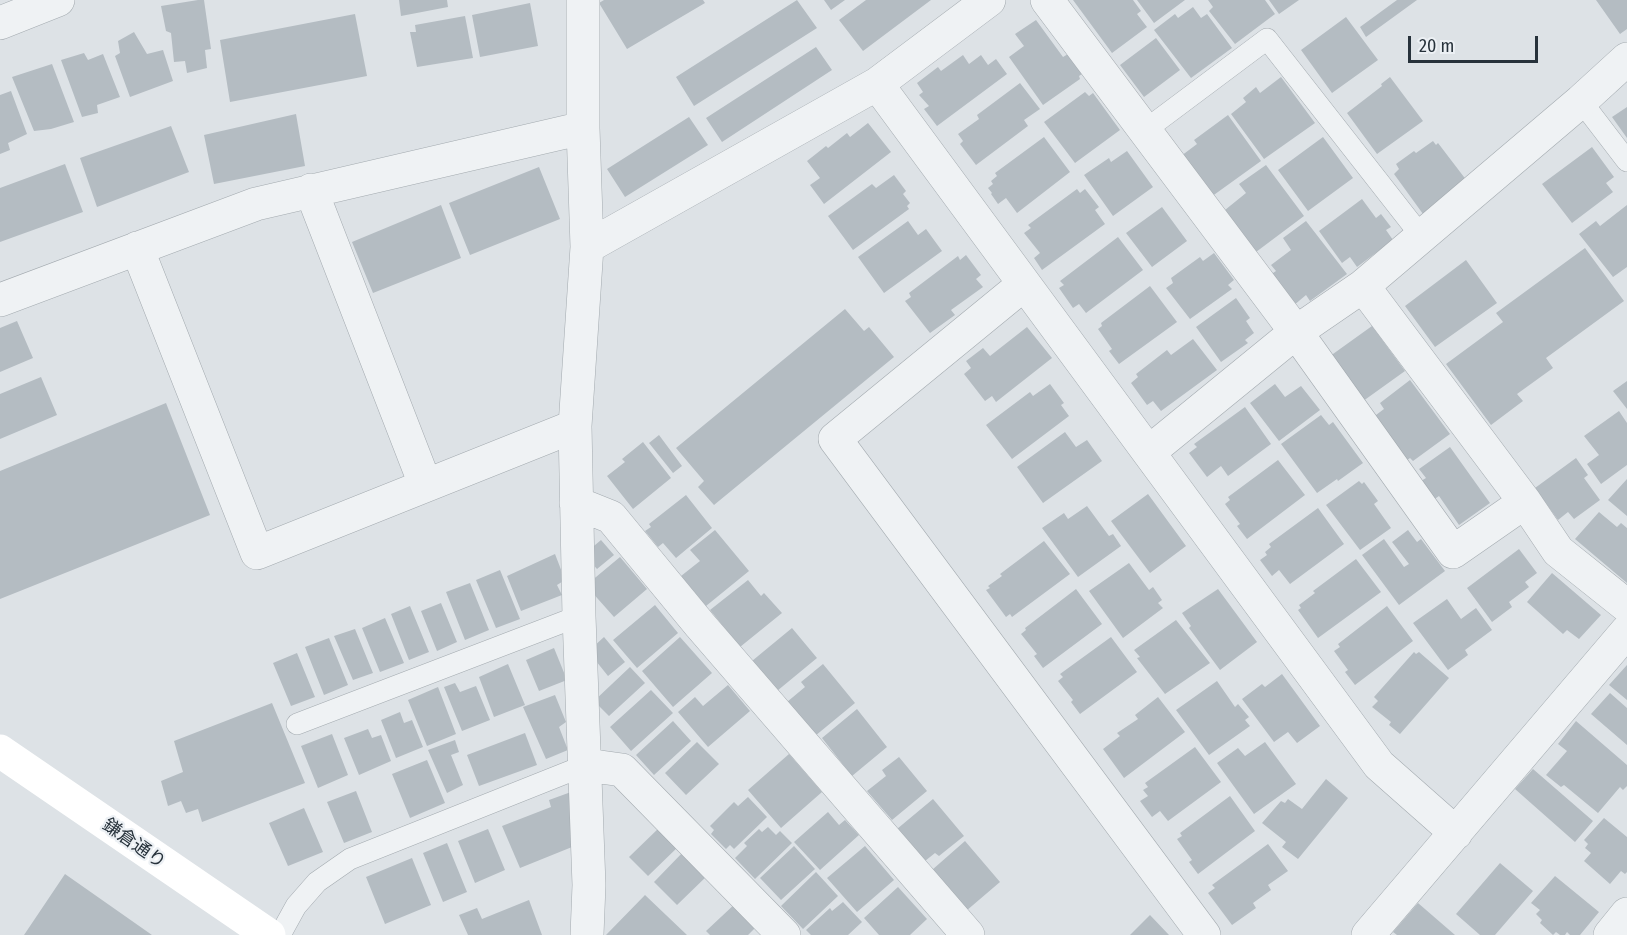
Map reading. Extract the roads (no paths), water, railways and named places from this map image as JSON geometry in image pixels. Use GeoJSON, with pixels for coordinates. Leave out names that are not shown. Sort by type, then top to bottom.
{"type":"FeatureCollection","features":[{"type":"Feature","properties":{"kind":"street"},"geometry":{"type":"LineString","coordinates":[[0,23],[58,0]]}},
{"type":"Feature","properties":{"kind":"street"},"geometry":{"type":"LineString","coordinates":[[583,0],[583,128],[587,247],[575,426],[589,885],[587,935]]}},
{"type":"Feature","properties":{"kind":"street"},"geometry":{"type":"LineString","coordinates":[[587,247],[877,84],[990,0]]}},
{"type":"Feature","properties":{"kind":"street"},"geometry":{"type":"LineString","coordinates":[[1047,0],[1296,332],[1453,552],[1525,502]]}},
{"type":"Feature","properties":{"kind":"street"},"geometry":{"type":"LineString","coordinates":[[1149,452],[1296,332],[1363,286],[1581,101],[1627,59]]}},
{"type":"Feature","properties":{"kind":"street"},"geometry":{"type":"LineString","coordinates":[[877,84],[1379,765],[1455,833]]}},
{"type":"Feature","properties":{"kind":"street"},"geometry":{"type":"LineString","coordinates":[[0,300],[256,204],[583,128]]}},
{"type":"Feature","properties":{"kind":"street"},"geometry":{"type":"LineString","coordinates":[[311,190],[425,484]]}},
{"type":"Feature","properties":{"kind":"street"},"geometry":{"type":"LineString","coordinates":[[137,248],[257,553],[575,426]]}},
{"type":"Feature","properties":{"kind":"street"},"geometry":{"type":"LineString","coordinates":[[1023,285],[835,439],[1204,935]]}},
{"type":"Feature","properties":{"kind":"street"},"geometry":{"type":"LineString","coordinates":[[1363,286],[1525,502],[1558,551],[1627,606]]}},
{"type":"Feature","properties":{"kind":"street"},"geometry":{"type":"LineString","coordinates":[[576,502],[610,517],[968,935]]}},
{"type":"Feature","properties":{"kind":"street"},"geometry":{"type":"LineString","coordinates":[[1368,935],[1627,631]]}},
{"type":"Feature","properties":{"kind":"street","name":"鎌倉通り"},"geometry":{"type":"LineString","coordinates":[[2,756],[269,935]]}},
{"type":"Feature","properties":{"kind":"street"},"geometry":{"type":"LineString","coordinates":[[586,765],[622,770],[784,935]]}},
{"type":"Feature","properties":{"kind":"street"},"geometry":{"type":"LineString","coordinates":[[1610,935],[1627,914]]}},
{"type":"Feature","properties":{"kind":"lane"},"geometry":{"type":"LineString","coordinates":[[1144,131],[1267,39],[1422,237]]}},
{"type":"Feature","properties":{"kind":"lane"},"geometry":{"type":"LineString","coordinates":[[1581,101],[1627,161]]}},
{"type":"Feature","properties":{"kind":"lane"},"geometry":{"type":"LineString","coordinates":[[297,724],[579,616]]}},
{"type":"Feature","properties":{"kind":"lane"},"geometry":{"type":"LineString","coordinates":[[280,935],[296,906],[317,882],[350,859],[586,765]]}}]}
